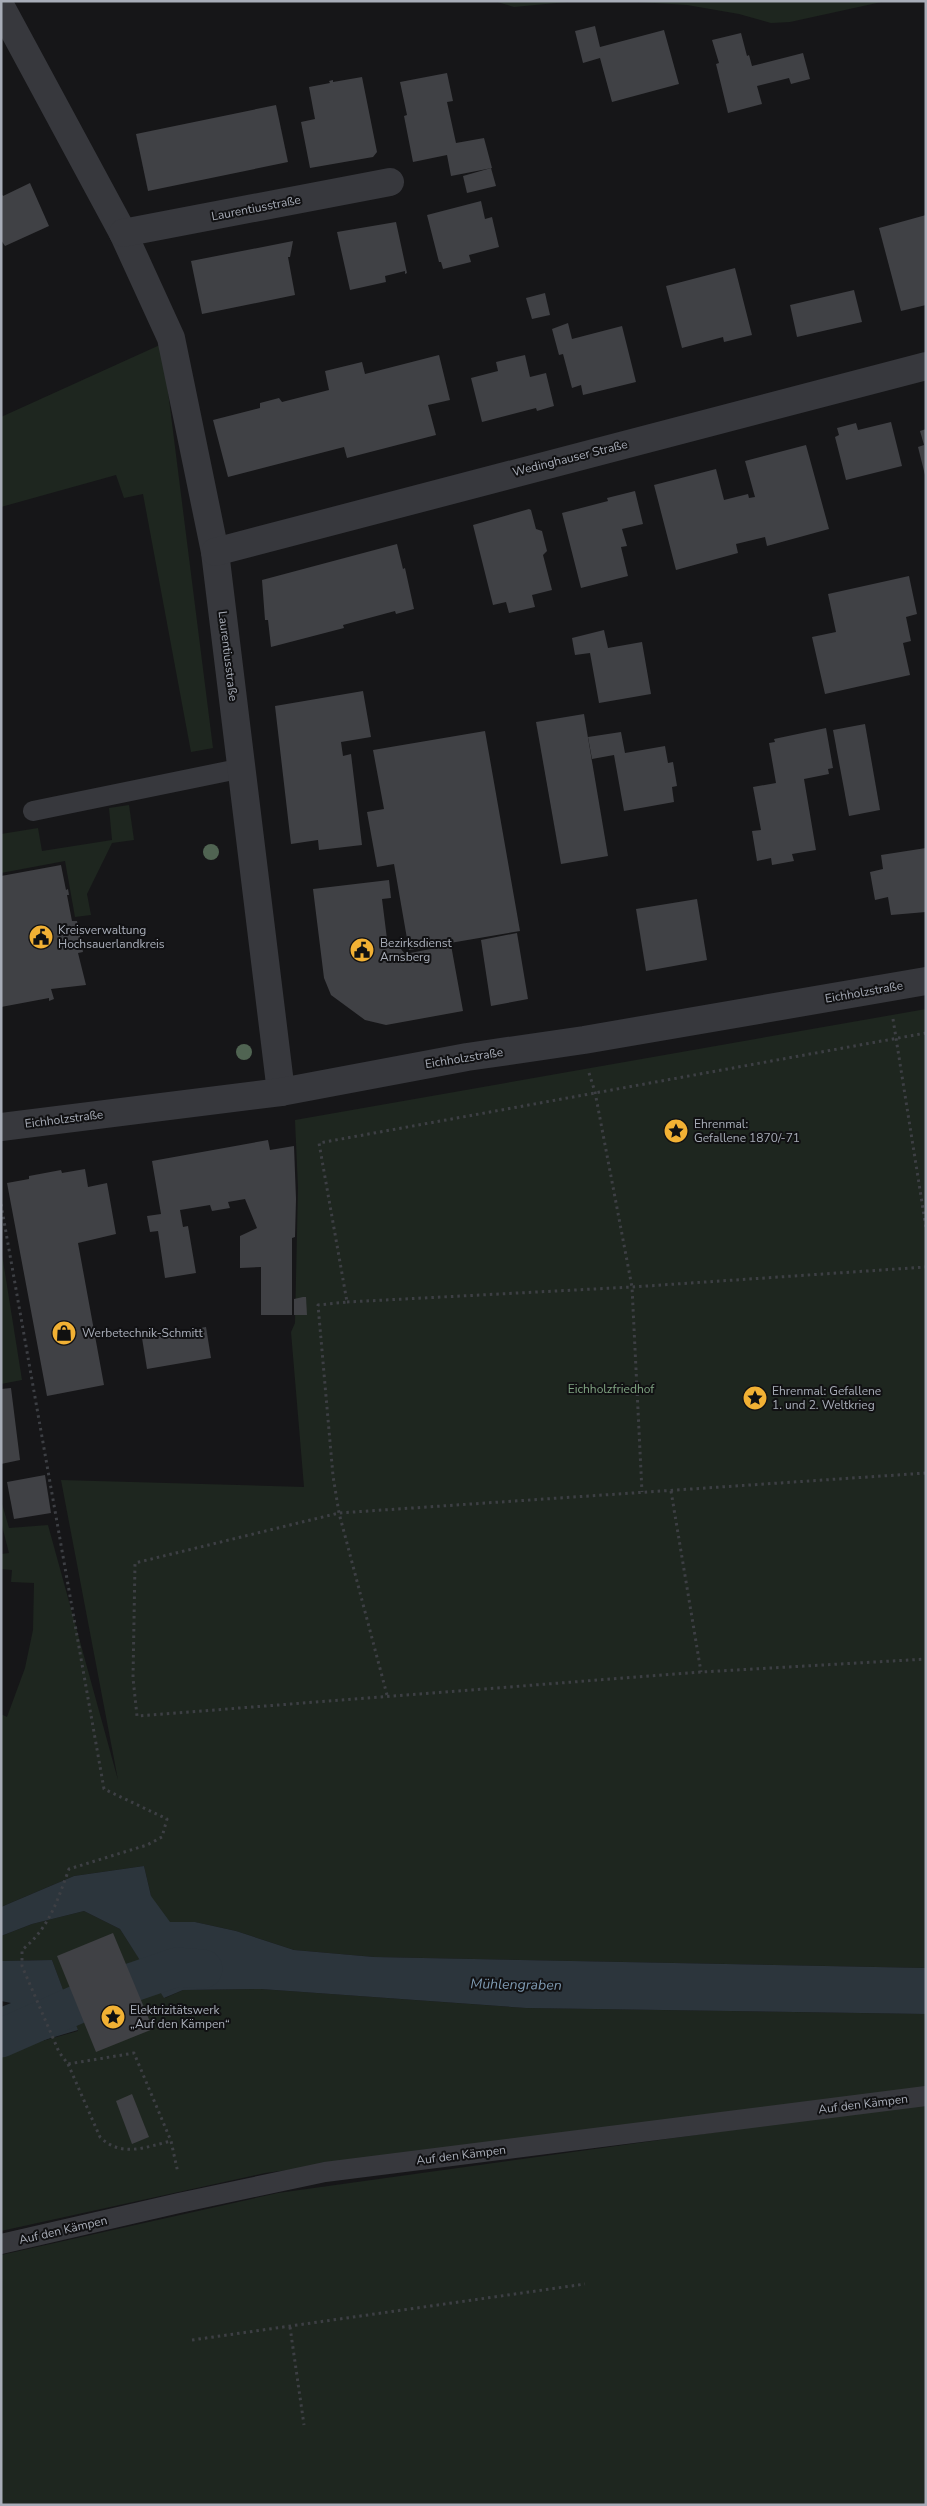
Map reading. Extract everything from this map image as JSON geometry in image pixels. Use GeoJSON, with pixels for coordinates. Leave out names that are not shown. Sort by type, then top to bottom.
{"type":"FeatureCollection","features":[{"type":"Feature","properties":{"kind":"street","name":"Laurentiusstraße"},"geometry":{"type":"LineString","coordinates":[[1,7],[123,233],[171,338],[215,552],[243,768],[281,1092]]}},
{"type":"Feature","properties":{"kind":"street","name":"Laurentiusstraße"},"geometry":{"type":"LineString","coordinates":[[123,233],[390,182]]}},
{"type":"Feature","properties":{"kind":"street","name":"Wedinghauser Straße"},"geometry":{"type":"LineString","coordinates":[[215,552],[926,366]]}},
{"type":"Feature","properties":{"kind":"street","name":"Eichholzstraße"},"geometry":{"type":"LineString","coordinates":[[1,1127],[281,1092],[466,1057],[584,1040],[926,981]]}},
{"type":"Feature","properties":{"kind":"lane"},"geometry":{"type":"LineString","coordinates":[[33,811],[243,768]]}},
{"type":"Feature","properties":{"kind":"lane","name":"Auf den Kämpen"},"geometry":{"type":"LineString","coordinates":[[1,2244],[325,2172],[926,2096]]}},
{"type":"Feature","properties":{"kind":"path"},"geometry":{"type":"LineString","coordinates":[[887,987],[926,1228]]}},
{"type":"Feature","properties":{"kind":"path"},"geometry":{"type":"LineString","coordinates":[[347,1302],[319,1143],[895,1037],[926,1033]]}},
{"type":"Feature","properties":{"kind":"path"},"geometry":{"type":"LineString","coordinates":[[595,1092],[632,1287],[642,1492]]}},
{"type":"Feature","properties":{"kind":"path"},"geometry":{"type":"LineString","coordinates":[[1,1204],[104,1789],[167,1819],[162,1837],[147,1845],[69,1869],[48,1922],[38,1936],[22,1950],[22,1966],[59,2052],[68,2064],[100,2137],[108,2146],[130,2150],[171,2141]]}},
{"type":"Feature","properties":{"kind":"path"},"geometry":{"type":"LineString","coordinates":[[387,1695],[338,1513],[318,1305],[632,1287],[926,1266]]}},
{"type":"Feature","properties":{"kind":"path"},"geometry":{"type":"LineString","coordinates":[[926,1473],[338,1513],[135,1563],[133,1678],[137,1716],[701,1672],[926,1659]]}},
{"type":"Feature","properties":{"kind":"path"},"geometry":{"type":"LineString","coordinates":[[671,1491],[701,1672]]}},
{"type":"Feature","properties":{"kind":"path"},"geometry":{"type":"LineString","coordinates":[[68,2064],[134,2053],[171,2141],[180,2181],[179,2203]]}},
{"type":"Feature","properties":{"kind":"path"},"geometry":{"type":"LineString","coordinates":[[192,2340],[585,2284]]}},
{"type":"Feature","properties":{"kind":"path"},"geometry":{"type":"LineString","coordinates":[[290,2327],[304,2425]]}},
{"type":"Feature","properties":{"kind":"green space"},"geometry":{"type":"Polygon","coordinates":[[[494,1],[578,1],[514,7],[494,1]]]}},
{"type":"Feature","properties":{"kind":"green space"},"geometry":{"type":"Polygon","coordinates":[[[622,1],[886,1],[790,22],[771,23],[739,14],[687,5],[622,1]]]}},
{"type":"Feature","properties":{"kind":"green space"},"geometry":{"type":"Polygon","coordinates":[[[162,344],[213,748],[191,752],[143,494],[124,498],[116,475],[1,507],[1,417],[162,344]]]}},
{"type":"Feature","properties":{"kind":"green space"},"geometry":{"type":"Polygon","coordinates":[[[129,805],[134,840],[112,843],[87,894],[91,915],[75,917],[65,861],[1,873],[1,834],[38,828],[42,851],[112,840],[109,808],[129,805]]]}},
{"type":"Feature","properties":{"kind":"green space","name":"Eichholzfriedhof"},"geometry":{"type":"Polygon","coordinates":[[[926,1009],[926,1968],[374,1957],[294,1950],[236,1931],[195,1922],[170,1922],[120,1929],[151,1896],[144,1866],[74,1876],[1,1907],[1,1714],[7,1717],[25,1668],[33,1630],[34,1583],[11,1582],[12,1570],[1,1569],[1,1554],[9,1553],[1,1522],[1,1500],[9,1528],[48,1525],[118,1780],[61,1480],[304,1487],[291,1332],[295,1323],[298,1188],[295,1120],[926,1009]]]}},
{"type":"Feature","properties":{"kind":"green space"},"geometry":{"type":"Polygon","coordinates":[[[1,1248],[22,1380],[1,1384],[1,1248]]]}},
{"type":"Feature","properties":{"kind":"green space"},"geometry":{"type":"Polygon","coordinates":[[[84,1911],[120,1929],[165,1998],[183,1990],[261,1989],[526,2008],[926,2014],[926,2088],[265,2173],[1,2231],[1,2057],[24,2046],[78,2031],[52,1960],[1,1961],[1,1936],[32,1924],[84,1911]]]}},
{"type":"Feature","properties":{"kind":"green space"},"geometry":{"type":"Polygon","coordinates":[[[926,2103],[926,2505],[1,2505],[1,2255],[278,2193],[926,2103]]]}},
{"type":"Feature","properties":{"kind":"water"},"geometry":{"type":"Polygon","coordinates":[[[144,1866],[151,1896],[170,1922],[195,1922],[236,1931],[294,1950],[374,1957],[926,1968],[926,2014],[526,2008],[261,1989],[183,1990],[164,1998],[120,1929],[84,1911],[32,1924],[1,1936],[1,1907],[74,1876],[144,1866]]]}},
{"type":"Feature","properties":{"kind":"water"},"geometry":{"type":"Polygon","coordinates":[[[52,1960],[78,2030],[24,2046],[1,2057],[1,2007],[11,2003],[1,2001],[1,1961],[52,1960]]]}},
{"type":"Feature","properties":{"kind":"building"},"geometry":{"type":"Polygon","coordinates":[[[595,26],[600,47],[664,30],[679,84],[612,102],[600,58],[583,63],[575,31],[595,26]]]}},
{"type":"Feature","properties":{"kind":"building"},"geometry":{"type":"Polygon","coordinates":[[[741,33],[747,56],[749,55],[752,66],[803,53],[810,79],[791,84],[789,78],[757,86],[762,104],[728,113],[716,64],[719,63],[712,40],[741,33]]]}},
{"type":"Feature","properties":{"kind":"building"},"geometry":{"type":"Polygon","coordinates":[[[447,73],[453,101],[447,102],[456,143],[484,138],[492,168],[451,176],[447,155],[413,162],[404,116],[407,115],[400,82],[447,73]]]}},
{"type":"Feature","properties":{"kind":"building"},"geometry":{"type":"Polygon","coordinates":[[[362,77],[377,152],[373,157],[310,168],[301,122],[315,119],[309,87],[330,83],[329,81],[333,80],[333,82],[362,77]]]}},
{"type":"Feature","properties":{"kind":"building"},"geometry":{"type":"Polygon","coordinates":[[[276,105],[288,162],[148,191],[136,134],[276,105]]]}},
{"type":"Feature","properties":{"kind":"building"},"geometry":{"type":"Polygon","coordinates":[[[491,168],[496,186],[467,193],[463,176],[491,168]]]}},
{"type":"Feature","properties":{"kind":"building"},"geometry":{"type":"Polygon","coordinates":[[[30,183],[49,226],[5,246],[1,240],[1,193],[3,196],[30,183]]]}},
{"type":"Feature","properties":{"kind":"building"},"geometry":{"type":"Polygon","coordinates":[[[481,201],[485,219],[492,217],[499,247],[469,255],[471,262],[443,269],[441,262],[439,262],[427,215],[481,201]]]}},
{"type":"Feature","properties":{"kind":"building"},"geometry":{"type":"Polygon","coordinates":[[[926,215],[926,305],[901,311],[879,228],[926,215]]]}},
{"type":"Feature","properties":{"kind":"building"},"geometry":{"type":"Polygon","coordinates":[[[396,222],[407,273],[405,274],[405,271],[385,276],[386,282],[350,290],[337,232],[396,222]]]}},
{"type":"Feature","properties":{"kind":"building"},"geometry":{"type":"Polygon","coordinates":[[[293,241],[290,257],[288,257],[295,295],[202,314],[191,261],[293,241]]]}},
{"type":"Feature","properties":{"kind":"building"},"geometry":{"type":"Polygon","coordinates":[[[735,268],[752,335],[724,342],[723,337],[682,348],[666,286],[735,268]]]}},
{"type":"Feature","properties":{"kind":"building"},"geometry":{"type":"Polygon","coordinates":[[[854,290],[862,322],[797,337],[790,305],[854,290]]]}},
{"type":"Feature","properties":{"kind":"building"},"geometry":{"type":"Polygon","coordinates":[[[545,293],[550,315],[532,319],[526,298],[545,293]]]}},
{"type":"Feature","properties":{"kind":"building"},"geometry":{"type":"Polygon","coordinates":[[[568,323],[572,339],[622,326],[636,382],[583,395],[581,385],[572,388],[563,354],[559,355],[552,329],[568,323]]]}},
{"type":"Feature","properties":{"kind":"building"},"geometry":{"type":"Polygon","coordinates":[[[439,355],[450,400],[428,405],[436,435],[347,458],[344,447],[228,477],[213,420],[260,408],[260,403],[279,398],[282,402],[329,390],[325,371],[362,362],[365,374],[439,355]]]}},
{"type":"Feature","properties":{"kind":"building"},"geometry":{"type":"Polygon","coordinates":[[[525,355],[530,377],[546,373],[554,406],[537,411],[536,408],[482,422],[471,378],[498,371],[496,362],[525,355]]]}},
{"type":"Feature","properties":{"kind":"building"},"geometry":{"type":"Polygon","coordinates":[[[891,422],[902,466],[846,480],[835,437],[839,435],[837,428],[856,423],[858,430],[891,422]]]}},
{"type":"Feature","properties":{"kind":"building"},"geometry":{"type":"Polygon","coordinates":[[[926,429],[925,475],[918,447],[924,445],[920,431],[926,429]]]}},
{"type":"Feature","properties":{"kind":"building"},"geometry":{"type":"Polygon","coordinates":[[[806,445],[829,529],[767,546],[765,537],[736,544],[738,553],[676,570],[654,485],[716,469],[724,500],[748,494],[749,498],[755,497],[745,461],[806,445]]]}},
{"type":"Feature","properties":{"kind":"building"},"geometry":{"type":"Polygon","coordinates":[[[635,491],[643,524],[622,529],[627,546],[621,547],[628,576],[581,588],[562,513],[608,501],[607,498],[635,491]]]}},
{"type":"Feature","properties":{"kind":"building"},"geometry":{"type":"Polygon","coordinates":[[[531,510],[536,529],[542,531],[547,551],[543,555],[552,590],[532,595],[535,607],[509,613],[506,602],[493,605],[473,525],[531,510]]]}},
{"type":"Feature","properties":{"kind":"building"},"geometry":{"type":"Polygon","coordinates":[[[397,544],[403,569],[405,568],[414,609],[396,614],[395,611],[343,625],[344,628],[271,647],[268,620],[265,620],[262,580],[397,544]]]}},
{"type":"Feature","properties":{"kind":"building"},"geometry":{"type":"Polygon","coordinates":[[[909,576],[917,614],[906,617],[911,641],[903,643],[910,675],[825,694],[812,637],[836,632],[828,594],[909,576]]]}},
{"type":"Feature","properties":{"kind":"building"},"geometry":{"type":"Polygon","coordinates":[[[604,630],[608,648],[642,642],[651,694],[599,703],[590,653],[575,655],[572,638],[604,630]]]}},
{"type":"Feature","properties":{"kind":"building"},"geometry":{"type":"Polygon","coordinates":[[[363,691],[371,737],[341,742],[343,756],[351,754],[362,845],[319,850],[318,840],[291,844],[275,706],[363,691]]]}},
{"type":"Feature","properties":{"kind":"building"},"geometry":{"type":"Polygon","coordinates":[[[584,714],[608,856],[561,864],[536,722],[584,714]]]}},
{"type":"Feature","properties":{"kind":"building"},"geometry":{"type":"Polygon","coordinates":[[[865,724],[880,810],[849,816],[833,730],[865,724]]]}},
{"type":"Feature","properties":{"kind":"building"},"geometry":{"type":"Polygon","coordinates":[[[826,728],[833,768],[828,769],[829,774],[804,779],[816,850],[792,854],[794,861],[772,865],[771,858],[757,861],[752,831],[761,830],[753,787],[776,783],[769,743],[775,742],[774,739],[826,728]]]}},
{"type":"Feature","properties":{"kind":"building"},"geometry":{"type":"Polygon","coordinates":[[[485,731],[520,931],[409,950],[394,864],[377,867],[367,812],[384,809],[373,750],[485,731]]]}},
{"type":"Feature","properties":{"kind":"building"},"geometry":{"type":"Polygon","coordinates":[[[621,732],[625,753],[665,746],[668,763],[673,762],[677,786],[672,787],[674,802],[624,811],[614,755],[592,759],[588,737],[621,732]]]}},
{"type":"Feature","properties":{"kind":"building"},"geometry":{"type":"Polygon","coordinates":[[[926,848],[926,912],[891,915],[888,897],[875,900],[870,872],[883,869],[881,855],[926,848]]]}},
{"type":"Feature","properties":{"kind":"building","name":"Kreisverwaltung Hochsauerlandkreis"},"geometry":{"type":"Polygon","coordinates":[[[61,865],[66,890],[68,889],[69,895],[67,895],[72,921],[77,921],[83,952],[78,953],[86,985],[51,989],[54,999],[49,1001],[49,998],[1,1007],[1,876],[61,865]]]}},
{"type":"Feature","properties":{"kind":"building","name":"Bezirksdienst Arnsberg"},"geometry":{"type":"Polygon","coordinates":[[[389,880],[391,898],[382,899],[387,939],[395,942],[405,954],[451,945],[463,1011],[386,1025],[365,1020],[331,995],[324,978],[313,889],[389,880]]]}},
{"type":"Feature","properties":{"kind":"building"},"geometry":{"type":"Polygon","coordinates":[[[697,899],[707,960],[646,971],[636,909],[697,899]]]}},
{"type":"Feature","properties":{"kind":"building"},"geometry":{"type":"Polygon","coordinates":[[[517,933],[528,999],[491,1006],[481,940],[517,933]]]}},
{"type":"Feature","properties":{"kind":"building"},"geometry":{"type":"Polygon","coordinates":[[[268,1140],[270,1150],[294,1146],[296,1199],[295,1237],[292,1238],[292,1315],[261,1315],[261,1267],[240,1268],[240,1236],[257,1228],[245,1199],[228,1202],[230,1208],[212,1211],[210,1205],[180,1210],[183,1227],[188,1226],[196,1273],[165,1278],[158,1231],[150,1232],[147,1216],[161,1214],[152,1161],[268,1140]]]}},
{"type":"Feature","properties":{"kind":"building"},"geometry":{"type":"Polygon","coordinates":[[[85,1169],[88,1187],[107,1183],[116,1234],[78,1243],[104,1385],[47,1396],[7,1183],[29,1179],[29,1176],[61,1170],[62,1173],[85,1169]]]}},
{"type":"Feature","properties":{"kind":"building"},"geometry":{"type":"Polygon","coordinates":[[[306,1297],[307,1315],[294,1315],[294,1299],[306,1297]]]}},
{"type":"Feature","properties":{"kind":"building"},"geometry":{"type":"Polygon","coordinates":[[[206,1327],[211,1358],[147,1369],[142,1338],[206,1327]]]}},
{"type":"Feature","properties":{"kind":"building"},"geometry":{"type":"Polygon","coordinates":[[[11,1388],[20,1460],[1,1464],[1,1389],[11,1388]]]}},
{"type":"Feature","properties":{"kind":"building"},"geometry":{"type":"Polygon","coordinates":[[[45,1475],[51,1513],[14,1519],[7,1482],[45,1475]]]}},
{"type":"Feature","properties":{"kind":"building"},"geometry":{"type":"Polygon","coordinates":[[[113,1933],[153,2029],[96,2052],[57,1956],[113,1933]]]}},
{"type":"Feature","properties":{"kind":"building"},"geometry":{"type":"Polygon","coordinates":[[[132,2094],[149,2137],[132,2144],[116,2101],[132,2094]]]}},
{"type":"Feature","properties":{"kind":"waterway","name":"Mühlengraben"},"geometry":{"type":"LineString","coordinates":[[1,2038],[110,1990],[177,1967],[203,1969]]}},
{"type":"Feature","properties":{"kind":"place","name":"Kreisverwaltung Hochsauerlandkreis"},"geometry":{"type":"Point","coordinates":[41,937]}},
{"type":"Feature","properties":{"kind":"place","name":"Bezirksdienst Arnsberg"},"geometry":{"type":"Point","coordinates":[362,950]}},
{"type":"Feature","properties":{"kind":"place","name":"Ehrenmal: Gefallene 1870/-71"},"geometry":{"type":"Point","coordinates":[676,1131]}},
{"type":"Feature","properties":{"kind":"place","name":"Werbetechnik-Schmitt"},"geometry":{"type":"Point","coordinates":[64,1333]}},
{"type":"Feature","properties":{"kind":"place","name":"Ehrenmal: Gefallene 1. und 2. Weltkrieg"},"geometry":{"type":"Point","coordinates":[755,1398]}},
{"type":"Feature","properties":{"kind":"place","name":"Elektrizitätswerk „Auf den Kämpen“"},"geometry":{"type":"Point","coordinates":[113,2017]}}]}
